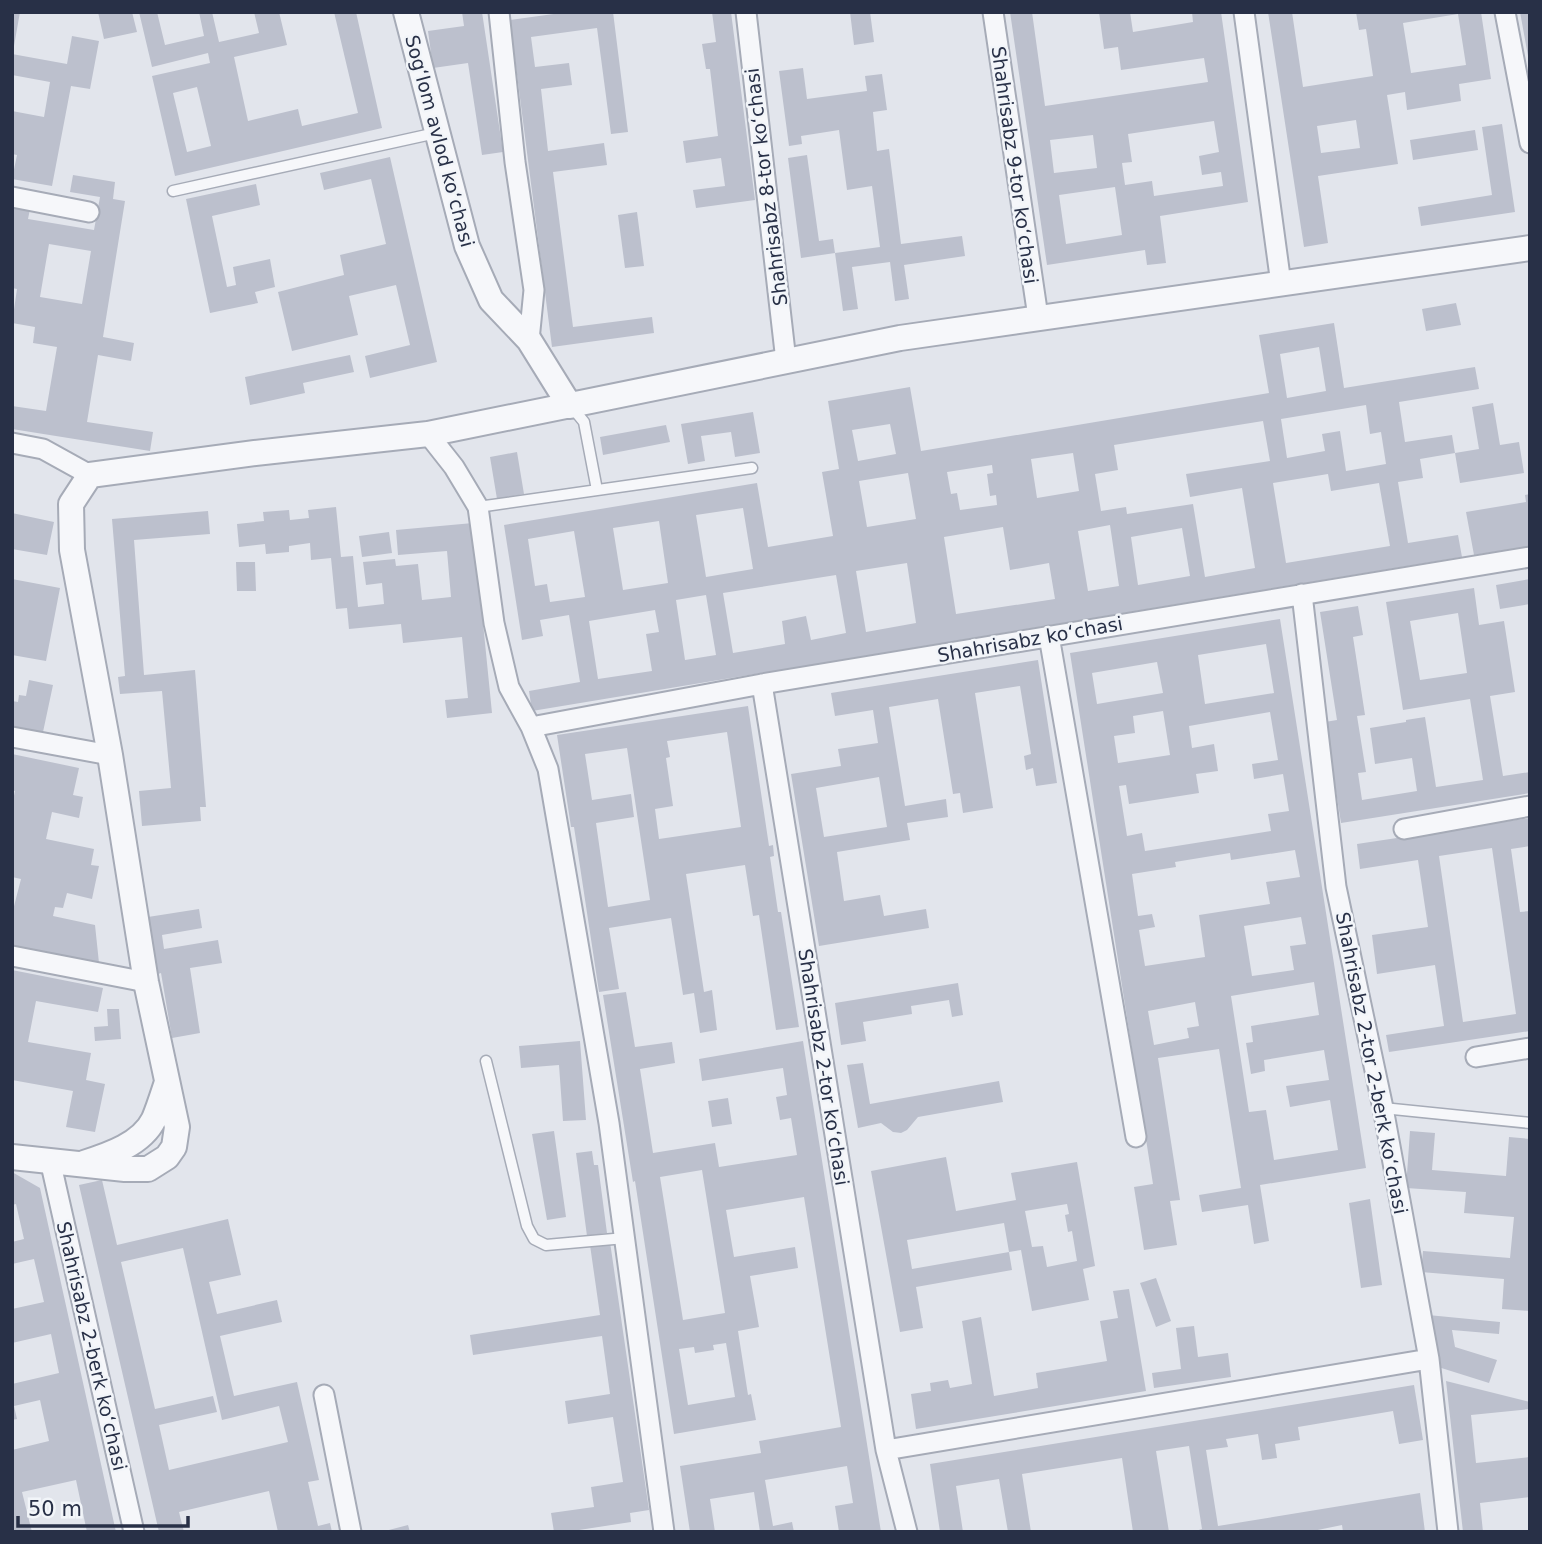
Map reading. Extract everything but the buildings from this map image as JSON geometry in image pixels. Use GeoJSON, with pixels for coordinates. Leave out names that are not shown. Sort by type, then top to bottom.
{"type":"FeatureCollection","features":[{"type":"Feature","properties":{"kind":"street","name":"Sogʻlom avlod koʻchasi"},"geometry":{"type":"LineString","coordinates":[[406,12],[467,246],[491,300],[529,340],[570,406]]}},
{"type":"Feature","properties":{"kind":"street"},"geometry":{"type":"LineString","coordinates":[[499,12],[515,162],[534,290],[529,340]]}},
{"type":"Feature","properties":{"kind":"street","name":"Shahrisabz 8-tor koʻchasi"},"geometry":{"type":"LineString","coordinates":[[746,12],[786,361]]}},
{"type":"Feature","properties":{"kind":"street","name":"Shahrisabz 9-tor koʻchasi"},"geometry":{"type":"LineString","coordinates":[[993,12],[1038,317]]}},
{"type":"Feature","properties":{"kind":"street"},"geometry":{"type":"LineString","coordinates":[[1244,12],[1281,284]]}},
{"type":"Feature","properties":{"kind":"street"},"geometry":{"type":"LineString","coordinates":[[1505,12],[1530,144]]}},
{"type":"Feature","properties":{"kind":"street"},"geometry":{"type":"LineString","coordinates":[[12,197],[89,212]]}},
{"type":"Feature","properties":{"kind":"street"},"geometry":{"type":"LineString","coordinates":[[12,443],[43,449],[90,475],[428,434],[900,338],[1530,248]]}},
{"type":"Feature","properties":{"kind":"street"},"geometry":{"type":"LineString","coordinates":[[428,434],[454,467],[478,507],[494,623],[509,687],[531,727],[548,769],[609,1123],[664,1532]]}},
{"type":"Feature","properties":{"kind":"street"},"geometry":{"type":"LineString","coordinates":[[12,1157],[148,1169],[167,1157],[174,1147],[177,1126],[146,982],[110,755],[72,550],[71,504],[90,475]]}},
{"type":"Feature","properties":{"kind":"street","name":"Shahrisabz koʻchasi"},"geometry":{"type":"LineString","coordinates":[[531,727],[762,684],[1530,557]]}},
{"type":"Feature","properties":{"kind":"street","name":"Shahrisabz 2-tor 2-berk koʻchasi"},"geometry":{"type":"LineString","coordinates":[[1302,594],[1336,887],[1383,1108],[1429,1359],[1448,1532]]}},
{"type":"Feature","properties":{"kind":"street"},"geometry":{"type":"LineString","coordinates":[[1049,636],[1136,1137]]}},
{"type":"Feature","properties":{"kind":"street","name":"Shahrisabz 2-tor koʻchasi"},"geometry":{"type":"LineString","coordinates":[[762,684],[887,1450],[907,1532]]}},
{"type":"Feature","properties":{"kind":"street"},"geometry":{"type":"LineString","coordinates":[[12,737],[110,755]]}},
{"type":"Feature","properties":{"kind":"street"},"geometry":{"type":"LineString","coordinates":[[1405,829],[1530,806]]}},
{"type":"Feature","properties":{"kind":"street"},"geometry":{"type":"LineString","coordinates":[[12,956],[146,982]]}},
{"type":"Feature","properties":{"kind":"street"},"geometry":{"type":"LineString","coordinates":[[1476,1057],[1530,1048]]}},
{"type":"Feature","properties":{"kind":"street"},"geometry":{"type":"LineString","coordinates":[[80,1164],[112,1154],[137,1139],[153,1122],[167,1082]]}},
{"type":"Feature","properties":{"kind":"street","name":"Shahrisabz 2-berk koʻchasi"},"geometry":{"type":"LineString","coordinates":[[50,1160],[134,1532]]}},
{"type":"Feature","properties":{"kind":"street"},"geometry":{"type":"LineString","coordinates":[[887,1450],[1429,1359]]}},
{"type":"Feature","properties":{"kind":"street"},"geometry":{"type":"LineString","coordinates":[[324,1395],[351,1532]]}},
{"type":"Feature","properties":{"kind":"lane"},"geometry":{"type":"LineString","coordinates":[[173,191],[439,132]]}},
{"type":"Feature","properties":{"kind":"lane"},"geometry":{"type":"LineString","coordinates":[[570,406],[584,422],[597,489]]}},
{"type":"Feature","properties":{"kind":"lane"},"geometry":{"type":"LineString","coordinates":[[478,507],[752,468]]}},
{"type":"Feature","properties":{"kind":"lane"},"geometry":{"type":"LineString","coordinates":[[486,1061],[527,1226],[534,1239],[546,1245],[625,1238]]}},
{"type":"Feature","properties":{"kind":"lane"},"geometry":{"type":"LineString","coordinates":[[1383,1108],[1530,1123]]}}]}
